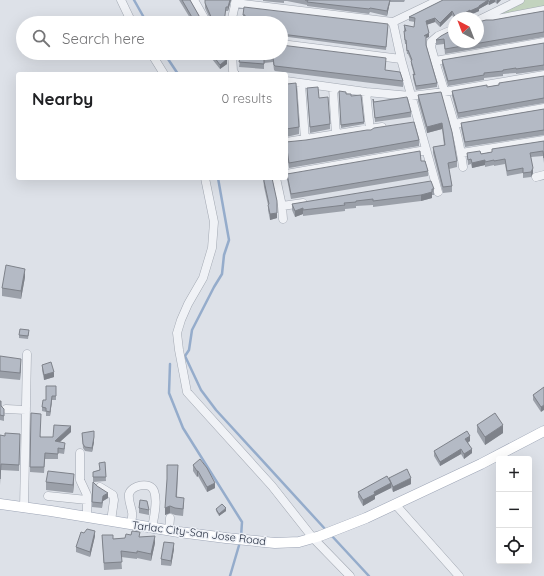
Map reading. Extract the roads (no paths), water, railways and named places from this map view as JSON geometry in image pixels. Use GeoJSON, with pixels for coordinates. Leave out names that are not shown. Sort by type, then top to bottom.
{"type":"FeatureCollection","features":[{"type":"Feature","properties":{"kind":"main road","name":"Tarlac City-San Jose Road"},"geometry":{"type":"LineString","coordinates":[[0,504],[169,531],[275,543],[299,542],[317,537],[395,504],[481,464],[544,431]]}},
{"type":"Feature","properties":{"kind":"street"},"geometry":{"type":"LineString","coordinates":[[121,0],[129,16]]}},
{"type":"Feature","properties":{"kind":"street"},"geometry":{"type":"LineString","coordinates":[[194,0],[203,16]]}},
{"type":"Feature","properties":{"kind":"street"},"geometry":{"type":"LineString","coordinates":[[232,16],[235,1],[393,22],[439,0]]}},
{"type":"Feature","properties":{"kind":"street"},"geometry":{"type":"LineString","coordinates":[[484,17],[520,0]]}},
{"type":"Feature","properties":{"kind":"street"},"geometry":{"type":"LineString","coordinates":[[484,19],[492,20],[544,10]]}},
{"type":"Feature","properties":{"kind":"street"},"geometry":{"type":"LineString","coordinates":[[393,22],[401,59],[412,96],[415,122],[426,150],[430,181],[436,184],[438,192]]}},
{"type":"Feature","properties":{"kind":"street"},"geometry":{"type":"LineString","coordinates":[[448,32],[432,40],[431,47],[454,124],[463,167]]}},
{"type":"Feature","properties":{"kind":"street"},"geometry":{"type":"LineString","coordinates":[[435,61],[544,42]]}},
{"type":"Feature","properties":{"kind":"street"},"geometry":{"type":"LineString","coordinates":[[288,45],[401,59]]}},
{"type":"Feature","properties":{"kind":"street"},"geometry":{"type":"LineString","coordinates":[[155,60],[163,72]]}},
{"type":"Feature","properties":{"kind":"street"},"geometry":{"type":"LineString","coordinates":[[231,60],[234,72]]}},
{"type":"Feature","properties":{"kind":"street"},"geometry":{"type":"LineString","coordinates":[[288,82],[412,96],[544,75]]}},
{"type":"Feature","properties":{"kind":"street"},"geometry":{"type":"LineString","coordinates":[[301,84],[305,140]]}},
{"type":"Feature","properties":{"kind":"street"},"geometry":{"type":"LineString","coordinates":[[333,88],[336,135]]}},
{"type":"Feature","properties":{"kind":"street"},"geometry":{"type":"LineString","coordinates":[[366,92],[370,130]]}},
{"type":"Feature","properties":{"kind":"street"},"geometry":{"type":"LineString","coordinates":[[454,124],[544,108]]}},
{"type":"Feature","properties":{"kind":"street"},"geometry":{"type":"LineString","coordinates":[[288,142],[391,126]]}},
{"type":"Feature","properties":{"kind":"street"},"geometry":{"type":"LineString","coordinates":[[461,153],[544,140]]}},
{"type":"Feature","properties":{"kind":"street"},"geometry":{"type":"LineString","coordinates":[[288,174],[426,150]]}},
{"type":"Feature","properties":{"kind":"street"},"geometry":{"type":"LineString","coordinates":[[205,180],[214,222],[212,248],[203,278],[188,304],[177,333],[178,350],[187,392],[272,486],[350,576]]}},
{"type":"Feature","properties":{"kind":"street"},"geometry":{"type":"LineString","coordinates":[[276,180],[282,206],[282,219]]}},
{"type":"Feature","properties":{"kind":"street"},"geometry":{"type":"LineString","coordinates":[[282,206],[312,201]]}},
{"type":"Feature","properties":{"kind":"street"},"geometry":{"type":"LineString","coordinates":[[24,508],[27,354]]}},
{"type":"Feature","properties":{"kind":"street"},"geometry":{"type":"LineString","coordinates":[[6,409],[26,410]]}},
{"type":"Feature","properties":{"kind":"street"},"geometry":{"type":"LineString","coordinates":[[80,453],[80,480],[88,500],[87,517]]}},
{"type":"Feature","properties":{"kind":"street"},"geometry":{"type":"LineString","coordinates":[[131,524],[132,512],[129,501],[130,492],[132,488],[136,486],[147,485],[154,491],[155,504],[152,528]]}},
{"type":"Feature","properties":{"kind":"street"},"geometry":{"type":"LineString","coordinates":[[100,487],[113,495],[114,500],[111,521]]}},
{"type":"Feature","properties":{"kind":"street"},"geometry":{"type":"LineString","coordinates":[[48,496],[88,500]]}},
{"type":"Feature","properties":{"kind":"street"},"geometry":{"type":"LineString","coordinates":[[395,504],[459,576]]}},
{"type":"Feature","properties":{"kind":"street"},"geometry":{"type":"LineString","coordinates":[[169,531],[170,518]]}},
{"type":"Feature","properties":{"kind":"waterway"},"geometry":{"type":"LineString","coordinates":[[134,0],[143,16]]}},
{"type":"Feature","properties":{"kind":"waterway"},"geometry":{"type":"LineString","coordinates":[[169,60],[177,72]]}},
{"type":"Feature","properties":{"kind":"waterway"},"geometry":{"type":"LineString","coordinates":[[218,180],[229,240],[224,255],[222,274],[192,330],[189,350],[185,356],[201,390],[216,410],[326,530]]}},
{"type":"Feature","properties":{"kind":"waterway"},"geometry":{"type":"LineString","coordinates":[[170,364],[169,393],[183,428],[242,522],[241,537]]}},
{"type":"Feature","properties":{"kind":"waterway"},"geometry":{"type":"LineString","coordinates":[[331,535],[369,576]]}},
{"type":"Feature","properties":{"kind":"waterway"},"geometry":{"type":"LineString","coordinates":[[230,576],[240,542]]}}]}
